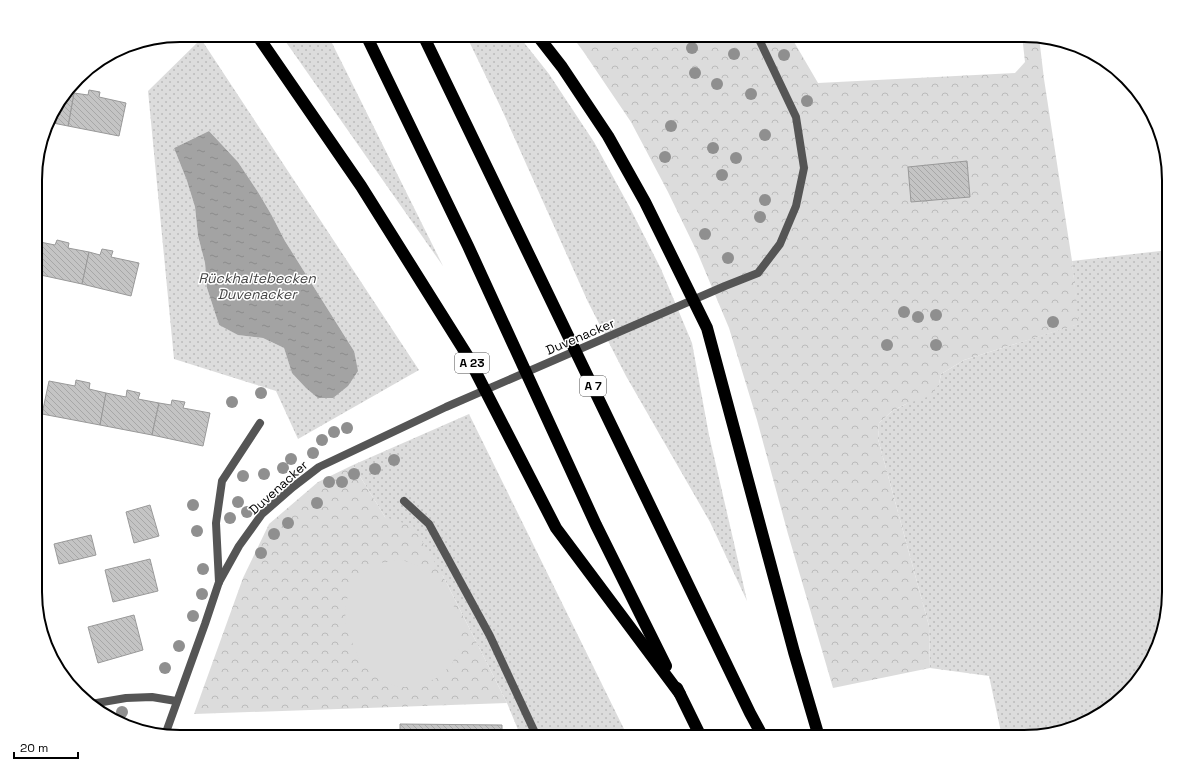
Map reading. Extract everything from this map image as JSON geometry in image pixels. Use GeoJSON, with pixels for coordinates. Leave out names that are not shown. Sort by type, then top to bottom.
{"type":"FeatureCollection","features":[{"type":"Feature","properties":{"kind":"highway","name":"A 23"},"geometry":{"type":"LineString","coordinates":[[261,42],[361,186],[467,355],[556,528],[680,694]]}},
{"type":"Feature","properties":{"kind":"highway"},"geometry":{"type":"LineString","coordinates":[[369,42],[468,246],[596,526],[698,730]]}},
{"type":"Feature","properties":{"kind":"highway","name":"A 7"},"geometry":{"type":"LineString","coordinates":[[426,42],[759,730]]}},
{"type":"Feature","properties":{"kind":"highway"},"geometry":{"type":"LineString","coordinates":[[542,42],[562,67],[608,136],[645,202],[707,328],[794,652],[817,730]]}},
{"type":"Feature","properties":{"kind":"street","name":"Duvenacker"},"geometry":{"type":"LineString","coordinates":[[167,729],[219,582],[239,546],[262,514],[293,487],[319,468],[446,407],[758,273],[780,244],[796,206],[804,168],[796,117],[760,42]]}},
{"type":"Feature","properties":{"kind":"street","name":"Duvenacker"},"geometry":{"type":"LineString","coordinates":[[219,582],[216,523],[222,481],[260,423]]}},
{"type":"Feature","properties":{"kind":"street"},"geometry":{"type":"LineString","coordinates":[[404,501],[429,524],[490,636],[534,730]]}},
{"type":"Feature","properties":{"kind":"street"},"geometry":{"type":"LineString","coordinates":[[98,703],[126,698],[152,697],[176,701]]}},
{"type":"Feature","properties":{"kind":"green space"},"geometry":{"type":"Polygon","coordinates":[[[198,42],[203,42],[419,370],[298,439],[276,391],[174,359],[148,91],[198,42]],[[209,131],[174,148],[195,207],[198,236],[205,263],[207,288],[219,325],[239,335],[263,338],[284,348],[292,372],[354,351],[285,241],[258,192],[238,162],[209,131]]]}},
{"type":"Feature","properties":{"kind":"green space"},"geometry":{"type":"Polygon","coordinates":[[[286,42],[331,42],[443,266],[286,42]]]}},
{"type":"Feature","properties":{"kind":"green space"},"geometry":{"type":"Polygon","coordinates":[[[469,42],[524,42],[549,74],[594,142],[661,269],[692,343],[709,435],[747,601],[710,522],[626,376],[588,302],[502,110],[469,42]]]}},
{"type":"Feature","properties":{"kind":"green space"},"geometry":{"type":"Polygon","coordinates":[[[576,42],[794,42],[818,83],[1015,73],[1025,62],[1023,42],[1040,43],[1072,261],[1079,324],[964,360],[941,374],[939,384],[930,396],[906,404],[892,411],[879,423],[878,439],[929,626],[930,668],[833,688],[788,534],[757,420],[729,328],[698,254],[668,192],[631,122],[576,42]]]}},
{"type":"Feature","properties":{"kind":"green space"},"geometry":{"type":"Polygon","coordinates":[[[1162,251],[1162,601],[1155,637],[1148,653],[1139,669],[1115,696],[1093,712],[1069,723],[1033,730],[1001,730],[989,676],[930,668],[929,626],[878,439],[879,423],[892,411],[939,384],[941,374],[964,360],[1078,324],[1072,261],[1162,251]]]}},
{"type":"Feature","properties":{"kind":"green space"},"geometry":{"type":"Polygon","coordinates":[[[469,414],[625,730],[518,730],[507,703],[443,576],[385,517],[353,465],[469,414]]]}},
{"type":"Feature","properties":{"kind":"green space"},"geometry":{"type":"Polygon","coordinates":[[[353,465],[385,517],[413,526],[443,576],[507,703],[194,714],[243,578],[269,524],[318,482],[353,465]]]}},
{"type":"Feature","properties":{"kind":"green space"},"geometry":{"type":"Polygon","coordinates":[[[402,560],[420,566],[435,576],[452,601],[458,619],[461,643],[452,664],[439,677],[417,687],[398,687],[380,681],[359,659],[346,628],[345,609],[350,586],[362,572],[379,563],[402,560]]]}},
{"type":"Feature","properties":{"kind":"water","name":"Rückhaltebecken Duvenacker"},"geometry":{"type":"Polygon","coordinates":[[[209,131],[238,162],[258,192],[285,241],[354,351],[358,371],[348,386],[333,398],[318,398],[306,388],[292,373],[284,348],[263,338],[238,335],[219,325],[207,288],[205,263],[198,236],[195,207],[174,148],[209,131]]]}},
{"type":"Feature","properties":{"kind":"building"},"geometry":{"type":"Polygon","coordinates":[[[89,90],[100,92],[99,97],[126,103],[119,136],[68,126],[74,93],[88,95],[89,90]]]}},
{"type":"Feature","properties":{"kind":"building"},"geometry":{"type":"Polygon","coordinates":[[[73,93],[74,93],[68,126],[54,123],[65,103],[73,93]]]}},
{"type":"Feature","properties":{"kind":"building"},"geometry":{"type":"Polygon","coordinates":[[[967,161],[970,197],[911,202],[908,167],[967,161]]]}},
{"type":"Feature","properties":{"kind":"building"},"geometry":{"type":"Polygon","coordinates":[[[57,240],[69,243],[68,248],[89,252],[82,284],[42,275],[42,242],[55,245],[57,240]]]}},
{"type":"Feature","properties":{"kind":"building"},"geometry":{"type":"Polygon","coordinates":[[[102,249],[113,251],[111,257],[139,263],[131,296],[82,284],[89,252],[100,255],[102,249]]]}},
{"type":"Feature","properties":{"kind":"building"},"geometry":{"type":"Polygon","coordinates":[[[76,380],[90,383],[89,389],[106,393],[100,425],[42,414],[49,381],[75,386],[76,380]]]}},
{"type":"Feature","properties":{"kind":"building"},"geometry":{"type":"Polygon","coordinates":[[[127,390],[140,393],[138,399],[159,403],[152,435],[100,425],[106,393],[126,397],[127,390]]]}},
{"type":"Feature","properties":{"kind":"building"},"geometry":{"type":"Polygon","coordinates":[[[172,400],[185,402],[183,408],[210,413],[203,446],[152,435],[159,403],[171,405],[172,400]]]}},
{"type":"Feature","properties":{"kind":"building"},"geometry":{"type":"Polygon","coordinates":[[[150,505],[159,536],[134,543],[126,512],[150,505]]]}},
{"type":"Feature","properties":{"kind":"building"},"geometry":{"type":"Polygon","coordinates":[[[91,535],[96,555],[59,564],[54,544],[91,535]]]}},
{"type":"Feature","properties":{"kind":"building"},"geometry":{"type":"Polygon","coordinates":[[[150,559],[158,591],[113,602],[105,570],[150,559]]]}},
{"type":"Feature","properties":{"kind":"building"},"geometry":{"type":"Polygon","coordinates":[[[134,615],[143,650],[98,663],[88,627],[134,615]]]}},
{"type":"Feature","properties":{"kind":"building"},"geometry":{"type":"Polygon","coordinates":[[[400,724],[502,725],[502,730],[400,730],[400,724]]]}}]}
